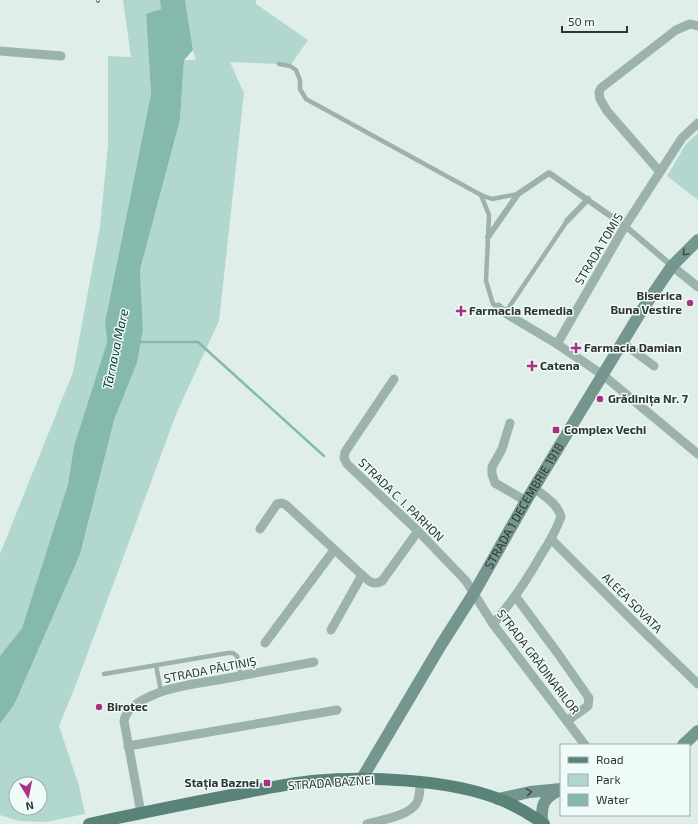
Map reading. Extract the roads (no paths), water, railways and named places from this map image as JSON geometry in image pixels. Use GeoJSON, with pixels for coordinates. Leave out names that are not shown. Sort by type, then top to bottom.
{"type":"FeatureCollection","features":[{"type":"Feature","properties":{"kind":"main road","name":"STRADA 1 DECEMBRIE 1918"},"geometry":{"type":"LineString","coordinates":[[361,780],[441,645],[474,593],[526,501],[604,375],[642,310],[672,266],[698,240]]}},
{"type":"Feature","properties":{"kind":"main road"},"geometry":{"type":"LineString","coordinates":[[684,744],[698,731]]}},
{"type":"Feature","properties":{"kind":"main road","name":"STRADA BAZNEI"},"geometry":{"type":"LineString","coordinates":[[89,824],[280,786],[313,781],[361,780],[420,783],[461,789],[498,799],[514,806],[543,823]]}},
{"type":"Feature","properties":{"kind":"main road"},"geometry":{"type":"LineString","coordinates":[[498,799],[530,792],[560,790]]}},
{"type":"Feature","properties":{"kind":"main road"},"geometry":{"type":"LineString","coordinates":[[543,823],[541,810],[543,803],[560,791]]}},
{"type":"Feature","properties":{"kind":"street"},"geometry":{"type":"LineString","coordinates":[[660,172],[607,111],[600,99],[599,92],[601,88],[676,30],[690,24],[698,26]]}},
{"type":"Feature","properties":{"kind":"street"},"geometry":{"type":"LineString","coordinates":[[0,51],[61,56]]}},
{"type":"Feature","properties":{"kind":"street","name":"STRADA TOMIS"},"geometry":{"type":"LineString","coordinates":[[557,344],[626,226],[660,172],[682,138],[698,123]]}},
{"type":"Feature","properties":{"kind":"street"},"geometry":{"type":"LineString","coordinates":[[488,237],[518,194],[549,173],[626,226],[698,287]]}},
{"type":"Feature","properties":{"kind":"street"},"geometry":{"type":"LineString","coordinates":[[567,221],[588,199]]}},
{"type":"Feature","properties":{"kind":"street"},"geometry":{"type":"LineString","coordinates":[[501,310],[604,375],[698,454]]}},
{"type":"Feature","properties":{"kind":"street"},"geometry":{"type":"LineString","coordinates":[[623,343],[654,366]]}},
{"type":"Feature","properties":{"kind":"street","name":"STRADA C. I. PARHON"},"geometry":{"type":"LineString","coordinates":[[394,379],[345,452],[344,458],[347,464],[449,562],[474,593]]}},
{"type":"Feature","properties":{"kind":"street"},"geometry":{"type":"LineString","coordinates":[[510,423],[502,449],[492,467],[492,474],[495,483],[526,501]]}},
{"type":"Feature","properties":{"kind":"street"},"geometry":{"type":"LineString","coordinates":[[493,624],[516,597],[551,539],[561,517],[560,511],[556,506],[534,488]]}},
{"type":"Feature","properties":{"kind":"street"},"geometry":{"type":"LineString","coordinates":[[260,529],[277,504],[282,503],[362,575],[372,583],[378,584],[382,581],[418,531]]}},
{"type":"Feature","properties":{"kind":"street","name":"ALEEA SOVATA"},"geometry":{"type":"LineString","coordinates":[[551,539],[698,684]]}},
{"type":"Feature","properties":{"kind":"street"},"geometry":{"type":"LineString","coordinates":[[265,643],[334,550]]}},
{"type":"Feature","properties":{"kind":"street"},"geometry":{"type":"LineString","coordinates":[[331,630],[362,575]]}},
{"type":"Feature","properties":{"kind":"street","name":"STRADA GRĂDINARILOR"},"geometry":{"type":"LineString","coordinates":[[474,593],[493,624],[584,744]]}},
{"type":"Feature","properties":{"kind":"street"},"geometry":{"type":"LineString","coordinates":[[516,597],[589,698],[588,706],[567,721]]}},
{"type":"Feature","properties":{"kind":"street","name":"STRADA PĂLTINIȘ"},"geometry":{"type":"LineString","coordinates":[[141,813],[124,721],[125,716],[130,710],[140,702],[161,692],[188,685],[314,662]]}},
{"type":"Feature","properties":{"kind":"street"},"geometry":{"type":"LineString","coordinates":[[128,746],[337,710]]}},
{"type":"Feature","properties":{"kind":"street"},"geometry":{"type":"LineString","coordinates":[[367,824],[403,814],[412,809],[418,800],[420,783]]}},
{"type":"Feature","properties":{"kind":"lane"},"geometry":{"type":"LineString","coordinates":[[279,64],[290,66],[296,70],[300,80],[300,89],[306,99],[481,195],[492,198],[518,194]]}},
{"type":"Feature","properties":{"kind":"lane"},"geometry":{"type":"LineString","coordinates":[[481,195],[489,216],[486,281],[493,304],[501,310],[567,221]]}},
{"type":"Feature","properties":{"kind":"lane"},"geometry":{"type":"LineString","coordinates":[[104,674],[233,653],[237,656],[241,676]]}},
{"type":"Feature","properties":{"kind":"lane"},"geometry":{"type":"LineString","coordinates":[[156,666],[161,692]]}},
{"type":"Feature","properties":{"kind":"water","name":"Târnava Mare"},"geometry":{"type":"Polygon","coordinates":[[[160,0],[185,0],[193,50],[184,60],[180,120],[140,270],[143,330],[137,363],[114,420],[80,554],[14,705],[0,724],[0,656],[22,628],[68,484],[74,446],[107,342],[105,322],[151,94],[146,14],[161,9],[160,0]]]}},
{"type":"Feature","properties":{"kind":"waterway"},"geometry":{"type":"LineString","coordinates":[[139,342],[198,342],[324,456]]}},
{"type":"Feature","properties":{"kind":"place","name":"Biserica Buna Vestire"},"geometry":{"type":"Point","coordinates":[690,303]}},
{"type":"Feature","properties":{"kind":"place","name":"Farmacia Remedia"},"geometry":{"type":"Point","coordinates":[461,311]}},
{"type":"Feature","properties":{"kind":"place","name":"Farmacia Damian"},"geometry":{"type":"Point","coordinates":[576,348]}},
{"type":"Feature","properties":{"kind":"place","name":"Catena"},"geometry":{"type":"Point","coordinates":[532,366]}},
{"type":"Feature","properties":{"kind":"place","name":"Grădinița Nr. 7"},"geometry":{"type":"Point","coordinates":[600,399]}},
{"type":"Feature","properties":{"kind":"place","name":"Complex Vechi"},"geometry":{"type":"Point","coordinates":[556,430]}},
{"type":"Feature","properties":{"kind":"place","name":"Birotec"},"geometry":{"type":"Point","coordinates":[99,707]}},
{"type":"Feature","properties":{"kind":"place","name":"Stația Baznei"},"geometry":{"type":"Point","coordinates":[267,783]}}]}
